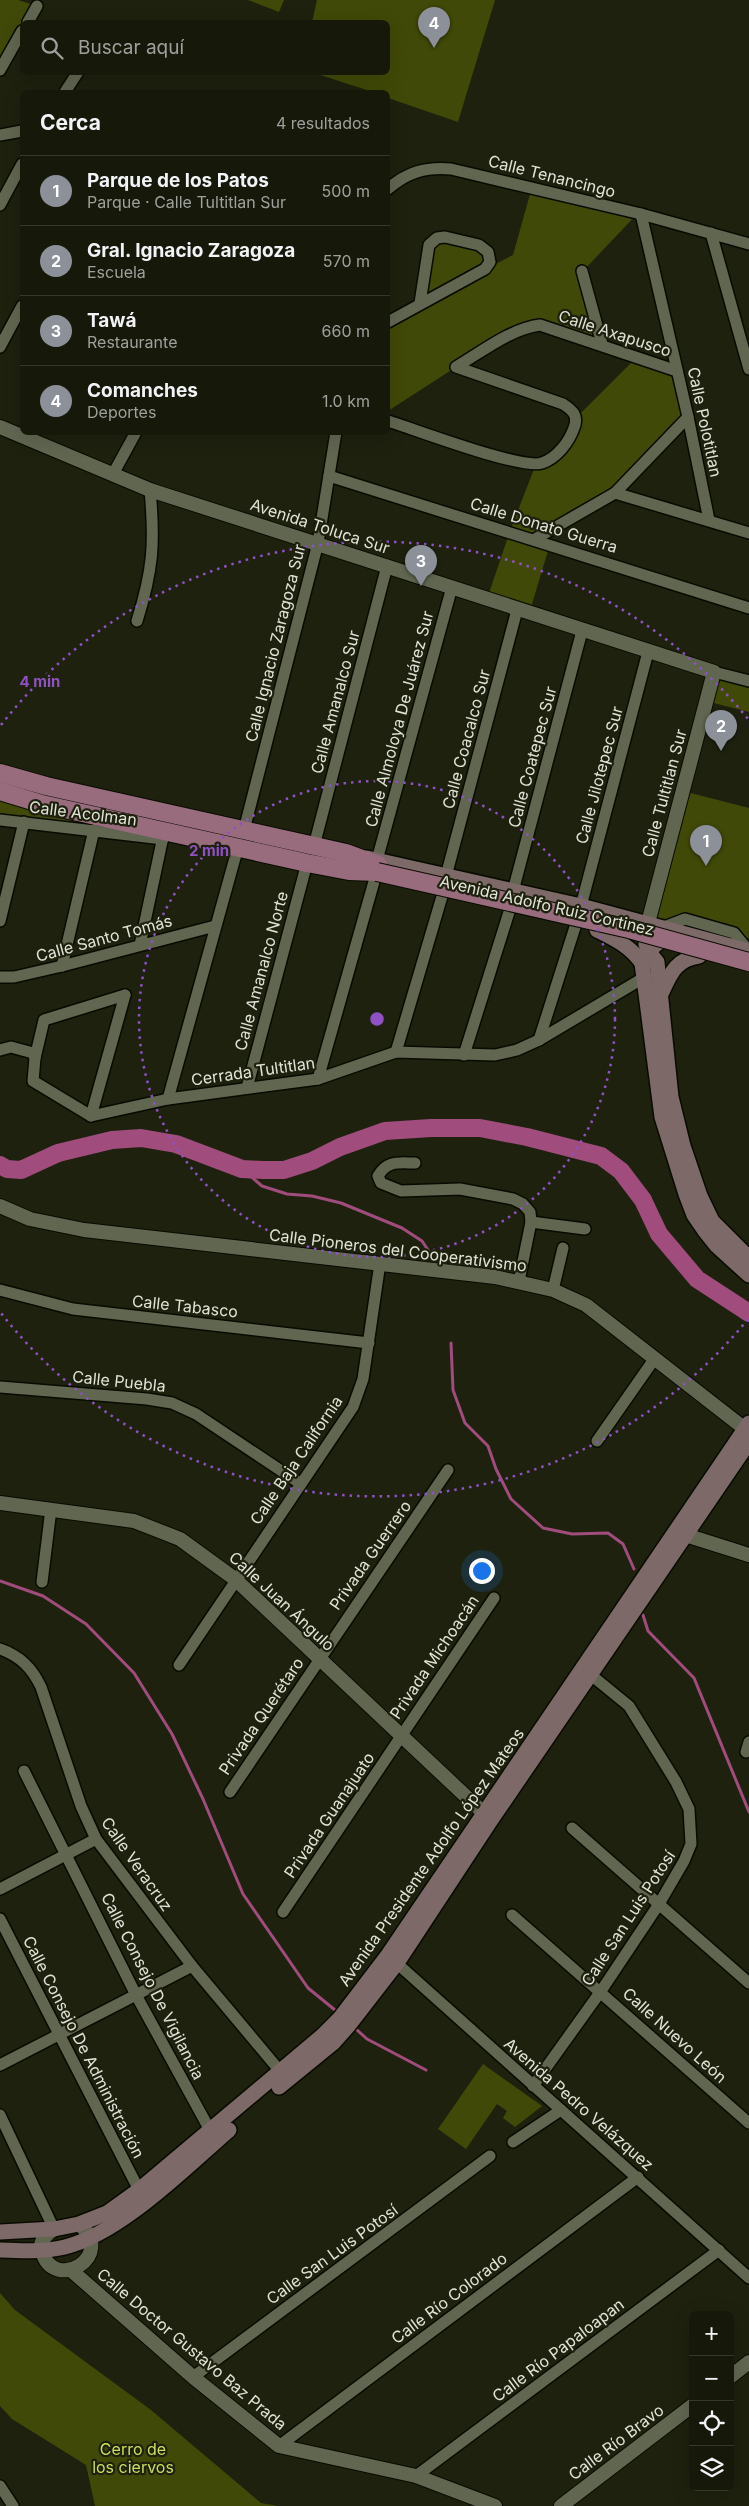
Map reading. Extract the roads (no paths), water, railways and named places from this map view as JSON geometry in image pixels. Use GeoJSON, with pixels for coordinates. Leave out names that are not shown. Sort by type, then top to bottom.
{"type":"FeatureCollection","features":[{"type":"Feature","properties":{"kind":"main road","name":"Avenida Adolfo Ruiz Cortinez"},"geometry":{"type":"LineString","coordinates":[[0,773],[46,786],[346,853],[377,869],[443,893],[597,930],[647,955],[700,956],[749,971]]}},
{"type":"Feature","properties":{"kind":"main road","name":"Avenida Adolfo Ruiz Cortinez"},"geometry":{"type":"LineString","coordinates":[[0,791],[42,804],[164,835],[238,847],[349,871],[377,869],[446,876],[480,883],[664,927],[749,956]]}},
{"type":"Feature","properties":{"kind":"main road","name":"Avenida Adolfo Ruiz Cortinez"},"geometry":{"type":"LineString","coordinates":[[377,869],[628,923],[749,956]]}},
{"type":"Feature","properties":{"kind":"main road"},"geometry":{"type":"LineString","coordinates":[[475,901],[480,883]]}},
{"type":"Feature","properties":{"kind":"main road"},"geometry":{"type":"LineString","coordinates":[[648,923],[647,955],[662,1117],[694,1215],[717,1246],[749,1274]]}},
{"type":"Feature","properties":{"kind":"main road"},"geometry":{"type":"LineString","coordinates":[[597,930],[622,943],[634,952],[647,955],[658,962],[671,1097],[695,1184],[712,1221],[749,1258]]}},
{"type":"Feature","properties":{"kind":"main road"},"geometry":{"type":"LineString","coordinates":[[647,955],[669,938],[749,956]]}},
{"type":"Feature","properties":{"kind":"main road"},"geometry":{"type":"LineString","coordinates":[[661,993],[675,966],[684,960],[700,956]]}},
{"type":"Feature","properties":{"kind":"main road","name":"Avenida Presidente Adolfo López Mateos"},"geometry":{"type":"LineString","coordinates":[[0,2232],[54,2229],[78,2224],[107,2213],[140,2190],[284,2076],[332,2043],[392,1959],[748,1432]]}},
{"type":"Feature","properties":{"kind":"main road","name":"Avenida Presidente Adolfo López Mateos"},"geometry":{"type":"LineString","coordinates":[[0,2250],[42,2251],[65,2247],[90,2238],[147,2200],[284,2076]]}},
{"type":"Feature","properties":{"kind":"street"},"geometry":{"type":"LineString","coordinates":[[29,20],[38,6]]}},
{"type":"Feature","properties":{"kind":"street"},"geometry":{"type":"LineString","coordinates":[[0,70],[20,35]]}},
{"type":"Feature","properties":{"kind":"street"},"geometry":{"type":"LineString","coordinates":[[66,90],[76,75]]}},
{"type":"Feature","properties":{"kind":"street"},"geometry":{"type":"LineString","coordinates":[[0,135],[20,132]]}},
{"type":"Feature","properties":{"kind":"street","name":"Calle Tenancingo"},"geometry":{"type":"LineString","coordinates":[[390,188],[416,171],[429,167],[451,169],[641,214],[749,244]]}},
{"type":"Feature","properties":{"kind":"street"},"geometry":{"type":"LineString","coordinates":[[0,205],[20,168]]}},
{"type":"Feature","properties":{"kind":"street","name":"Calle Polotitlan"},"geometry":{"type":"LineString","coordinates":[[641,214],[688,417],[709,520]]}},
{"type":"Feature","properties":{"kind":"street"},"geometry":{"type":"LineString","coordinates":[[711,233],[744,324],[749,369]]}},
{"type":"Feature","properties":{"kind":"street"},"geometry":{"type":"LineString","coordinates":[[390,321],[485,269],[490,262],[488,252],[480,245],[445,237],[436,238],[429,245],[420,303]]}},
{"type":"Feature","properties":{"kind":"street"},"geometry":{"type":"LineString","coordinates":[[582,271],[602,344]]}},
{"type":"Feature","properties":{"kind":"street"},"geometry":{"type":"LineString","coordinates":[[0,347],[20,310]]}},
{"type":"Feature","properties":{"kind":"street","name":"Calle Axapusco"},"geometry":{"type":"LineString","coordinates":[[390,422],[515,462],[541,464],[551,459],[569,439],[576,424],[574,411],[563,404],[456,367],[517,331],[528,327],[540,325],[602,344],[677,371]]}},
{"type":"Feature","properties":{"kind":"street"},"geometry":{"type":"LineString","coordinates":[[535,539],[615,493],[688,417]]}},
{"type":"Feature","properties":{"kind":"street","name":"Avenida Toluca Sur"},"geometry":{"type":"LineString","coordinates":[[0,427],[150,490],[318,543],[516,610],[749,682]]}},
{"type":"Feature","properties":{"kind":"street"},"geometry":{"type":"LineString","coordinates":[[113,474],[134,435]]}},
{"type":"Feature","properties":{"kind":"street","name":"Calle Ignacio Zaragoza Sur"},"geometry":{"type":"LineString","coordinates":[[244,830],[318,543],[336,435]]}},
{"type":"Feature","properties":{"kind":"street","name":"Calle Donato Guerra"},"geometry":{"type":"LineString","coordinates":[[329,476],[535,539],[749,608]]}},
{"type":"Feature","properties":{"kind":"street"},"geometry":{"type":"LineString","coordinates":[[138,621],[152,565],[154,543],[150,490]]}},
{"type":"Feature","properties":{"kind":"street"},"geometry":{"type":"LineString","coordinates":[[615,493],[749,533]]}},
{"type":"Feature","properties":{"kind":"street","name":"Calle Amanalco Sur"},"geometry":{"type":"LineString","coordinates":[[314,846],[387,566]]}},
{"type":"Feature","properties":{"kind":"street","name":"Calle Almoloya De Juárez Sur"},"geometry":{"type":"LineString","coordinates":[[318,1079],[377,869],[452,587]]}},
{"type":"Feature","properties":{"kind":"street","name":"Calle Coacalco Sur"},"geometry":{"type":"LineString","coordinates":[[446,876],[516,610]]}},
{"type":"Feature","properties":{"kind":"street","name":"Calle Coatepec Sur"},"geometry":{"type":"LineString","coordinates":[[513,891],[582,631]]}},
{"type":"Feature","properties":{"kind":"street","name":"Calle Jilotepec Sur"},"geometry":{"type":"LineString","coordinates":[[581,906],[648,652]]}},
{"type":"Feature","properties":{"kind":"street","name":"Calle Tultitlan Sur"},"geometry":{"type":"LineString","coordinates":[[648,923],[714,672]]}},
{"type":"Feature","properties":{"kind":"street","name":"Calle Acolman"},"geometry":{"type":"LineString","coordinates":[[0,820],[164,835]]}},
{"type":"Feature","properties":{"kind":"street"},"geometry":{"type":"LineString","coordinates":[[0,921],[24,822]]}},
{"type":"Feature","properties":{"kind":"street"},"geometry":{"type":"LineString","coordinates":[[62,966],[94,830]]}},
{"type":"Feature","properties":{"kind":"street"},"geometry":{"type":"LineString","coordinates":[[140,945],[164,835]]}},
{"type":"Feature","properties":{"kind":"street"},"geometry":{"type":"LineString","coordinates":[[168,1099],[238,847]]}},
{"type":"Feature","properties":{"kind":"street","name":"Calle Amanalco Norte"},"geometry":{"type":"LineString","coordinates":[[247,1088],[308,863]]}},
{"type":"Feature","properties":{"kind":"street"},"geometry":{"type":"LineString","coordinates":[[396,1052],[443,893]]}},
{"type":"Feature","properties":{"kind":"street"},"geometry":{"type":"LineString","coordinates":[[464,1055],[510,909]]}},
{"type":"Feature","properties":{"kind":"street"},"geometry":{"type":"LineString","coordinates":[[540,1040],[576,924]]}},
{"type":"Feature","properties":{"kind":"street","name":"Calle Santo Tomás"},"geometry":{"type":"LineString","coordinates":[[0,977],[14,978],[215,926]]}},
{"type":"Feature","properties":{"kind":"street","name":"Cerrada Tultitlan"},"geometry":{"type":"LineString","coordinates":[[91,1116],[168,1099],[318,1079],[396,1052],[495,1055],[517,1050],[540,1040],[647,955]]}},
{"type":"Feature","properties":{"kind":"street"},"geometry":{"type":"LineString","coordinates":[[125,995],[91,1116],[33,1081],[39,1041],[44,1020],[125,995]]}},
{"type":"Feature","properties":{"kind":"street"},"geometry":{"type":"LineString","coordinates":[[6,1048],[39,1041]]}},
{"type":"Feature","properties":{"kind":"street"},"geometry":{"type":"LineString","coordinates":[[6,1048],[33,1053],[35,1058]]}},
{"type":"Feature","properties":{"kind":"street"},"geometry":{"type":"LineString","coordinates":[[415,1163],[391,1162],[382,1168],[378,1176],[381,1184],[401,1191],[460,1189],[513,1199],[523,1204],[530,1212],[531,1222],[519,1281]]}},
{"type":"Feature","properties":{"kind":"street","name":"Calle Pioneros del Cooperativismo"},"geometry":{"type":"LineString","coordinates":[[0,1206],[30,1219],[84,1230],[380,1263],[519,1281],[553,1290],[586,1305],[748,1432]]}},
{"type":"Feature","properties":{"kind":"street"},"geometry":{"type":"LineString","coordinates":[[531,1222],[585,1229]]}},
{"type":"Feature","properties":{"kind":"street"},"geometry":{"type":"LineString","coordinates":[[553,1290],[563,1248]]}},
{"type":"Feature","properties":{"kind":"street","name":"Calle Baja California"},"geometry":{"type":"LineString","coordinates":[[179,1666],[235,1579],[353,1407],[362,1379],[369,1343],[380,1263]]}},
{"type":"Feature","properties":{"kind":"street","name":"Calle Tabasco"},"geometry":{"type":"LineString","coordinates":[[0,1290],[73,1309],[369,1343]]}},
{"type":"Feature","properties":{"kind":"street"},"geometry":{"type":"LineString","coordinates":[[596,1441],[655,1358]]}},
{"type":"Feature","properties":{"kind":"street","name":"Calle Puebla"},"geometry":{"type":"LineString","coordinates":[[0,1387],[148,1399],[172,1404],[196,1414],[301,1484]]}},
{"type":"Feature","properties":{"kind":"street","name":"Privada Guerrero"},"geometry":{"type":"LineString","coordinates":[[319,1659],[448,1470]]}},
{"type":"Feature","properties":{"kind":"street","name":"Calle Juan Ángulo"},"geometry":{"type":"LineString","coordinates":[[0,1503],[134,1521],[158,1528],[180,1538],[235,1579],[487,1817]]}},
{"type":"Feature","properties":{"kind":"street"},"geometry":{"type":"LineString","coordinates":[[42,1582],[51,1509]]}},
{"type":"Feature","properties":{"kind":"street"},"geometry":{"type":"LineString","coordinates":[[679,1534],[749,1555]]}},
{"type":"Feature","properties":{"kind":"street","name":"Privada Michoacán"},"geometry":{"type":"LineString","coordinates":[[401,1735],[494,1598]]}},
{"type":"Feature","properties":{"kind":"street","name":"Calle Veracruz"},"geometry":{"type":"LineString","coordinates":[[0,1649],[22,1661],[33,1671],[41,1686],[82,1806],[96,1839],[192,1966],[284,2076]]}},
{"type":"Feature","properties":{"kind":"street","name":"Privada Querétaro"},"geometry":{"type":"LineString","coordinates":[[230,1792],[319,1659]]}},
{"type":"Feature","properties":{"kind":"street","name":"Calle San Luis Potosí"},"geometry":{"type":"LineString","coordinates":[[533,2086],[601,1991],[658,1904],[684,1861],[691,1844],[689,1809],[676,1782],[629,1706],[586,1671]]}},
{"type":"Feature","properties":{"kind":"street","name":"Privada Guanajuato"},"geometry":{"type":"LineString","coordinates":[[283,1912],[401,1735]]}},
{"type":"Feature","properties":{"kind":"street","name":"Calle Consejo De Vigilancia"},"geometry":{"type":"LineString","coordinates":[[24,1771],[136,1995],[211,2132]]}},
{"type":"Feature","properties":{"kind":"street"},"geometry":{"type":"LineString","coordinates":[[572,1828],[749,1983]]}},
{"type":"Feature","properties":{"kind":"street"},"geometry":{"type":"LineString","coordinates":[[0,1889],[96,1839]]}},
{"type":"Feature","properties":{"kind":"street","name":"Calle Nuevo León"},"geometry":{"type":"LineString","coordinates":[[512,1915],[601,1991],[749,2123]]}},
{"type":"Feature","properties":{"kind":"street","name":"Calle Consejo De Administración"},"geometry":{"type":"LineString","coordinates":[[0,1919],[58,2035],[140,2190]]}},
{"type":"Feature","properties":{"kind":"street","name":"Avenida Pedro Velázquez"},"geometry":{"type":"LineString","coordinates":[[392,1959],[719,2250],[745,2270],[749,2278]]}},
{"type":"Feature","properties":{"kind":"street"},"geometry":{"type":"LineString","coordinates":[[0,2065],[192,1966]]}},
{"type":"Feature","properties":{"kind":"street"},"geometry":{"type":"LineString","coordinates":[[513,2142],[561,2110]]}},
{"type":"Feature","properties":{"kind":"street"},"geometry":{"type":"LineString","coordinates":[[0,2115],[54,2229],[45,2235],[42,2251]]}},
{"type":"Feature","properties":{"kind":"street","name":"Calle San Luis Potosí"},"geometry":{"type":"LineString","coordinates":[[193,2377],[490,2156]]}},
{"type":"Feature","properties":{"kind":"street","name":"Calle Río Colorado"},"geometry":{"type":"LineString","coordinates":[[279,2446],[638,2177]]}},
{"type":"Feature","properties":{"kind":"street"},"geometry":{"type":"LineString","coordinates":[[78,2224],[90,2238]]}},
{"type":"Feature","properties":{"kind":"street","name":"Calle Doctor Gustavo Baz Prada"},"geometry":{"type":"LineString","coordinates":[[42,2251],[48,2263],[59,2270],[72,2270],[84,2264],[91,2252],[90,2238]]}},
{"type":"Feature","properties":{"kind":"street","name":"Calle Río Papaloapan"},"geometry":{"type":"LineString","coordinates":[[416,2476],[719,2250]]}},
{"type":"Feature","properties":{"kind":"street","name":"Calle Doctor Gustavo Baz Prada"},"geometry":{"type":"LineString","coordinates":[[72,2270],[193,2377],[279,2446],[416,2476],[494,2506]]}},
{"type":"Feature","properties":{"kind":"street"},"geometry":{"type":"LineString","coordinates":[[734,2373],[749,2362]]}},
{"type":"Feature","properties":{"kind":"street","name":"Calle Río Bravo"},"geometry":{"type":"LineString","coordinates":[[561,2506],[689,2408]]}},
{"type":"Feature","properties":{"kind":"street"},"geometry":{"type":"LineString","coordinates":[[0,2486],[13,2506]]}},
{"type":"Feature","properties":{"kind":"waterway"},"geometry":{"type":"LineString","coordinates":[[0,1165],[7,1169],[21,1170],[58,1153],[112,1140],[141,1138],[176,1144],[242,1169],[284,1170],[312,1161],[340,1147],[385,1131],[431,1128],[480,1128],[527,1137],[601,1156],[621,1171],[643,1200],[659,1234],[697,1279],[749,1313]]}},
{"type":"Feature","properties":{"kind":"waterway"},"geometry":{"type":"LineString","coordinates":[[242,1169],[262,1186],[287,1194],[312,1196],[341,1203],[402,1228],[422,1241],[432,1256]]}},
{"type":"Feature","properties":{"kind":"waterway"},"geometry":{"type":"LineString","coordinates":[[451,1343],[453,1390],[465,1423],[488,1446],[496,1469],[511,1499],[543,1528],[572,1534],[608,1533],[623,1544],[634,1569]]}},
{"type":"Feature","properties":{"kind":"waterway"},"geometry":{"type":"LineString","coordinates":[[0,1581],[43,1596],[86,1624],[134,1673],[172,1734],[203,1799],[243,1894],[308,1988],[335,2010]]}},
{"type":"Feature","properties":{"kind":"waterway"},"geometry":{"type":"LineString","coordinates":[[643,1615],[648,1631],[694,1678],[749,1812]]}},
{"type":"Feature","properties":{"kind":"waterway"},"geometry":{"type":"LineString","coordinates":[[357,2030],[367,2039],[426,2070]]}},
{"type":"Feature","properties":{"kind":"place","name":"Comanches"},"geometry":{"type":"Point","coordinates":[434,48]}},
{"type":"Feature","properties":{"kind":"place","name":"Tawá"},"geometry":{"type":"Point","coordinates":[421,586]}},
{"type":"Feature","properties":{"kind":"place","name":"Gral. Ignacio Zaragoza"},"geometry":{"type":"Point","coordinates":[721,751]}},
{"type":"Feature","properties":{"kind":"place","name":"Parque de los Patos"},"geometry":{"type":"Point","coordinates":[706,866]}},
{"type":"Feature","properties":{"kind":"park label","name":"Cerro de los ciervos"},"geometry":{"type":"Point","coordinates":[133,2458]}}]}
